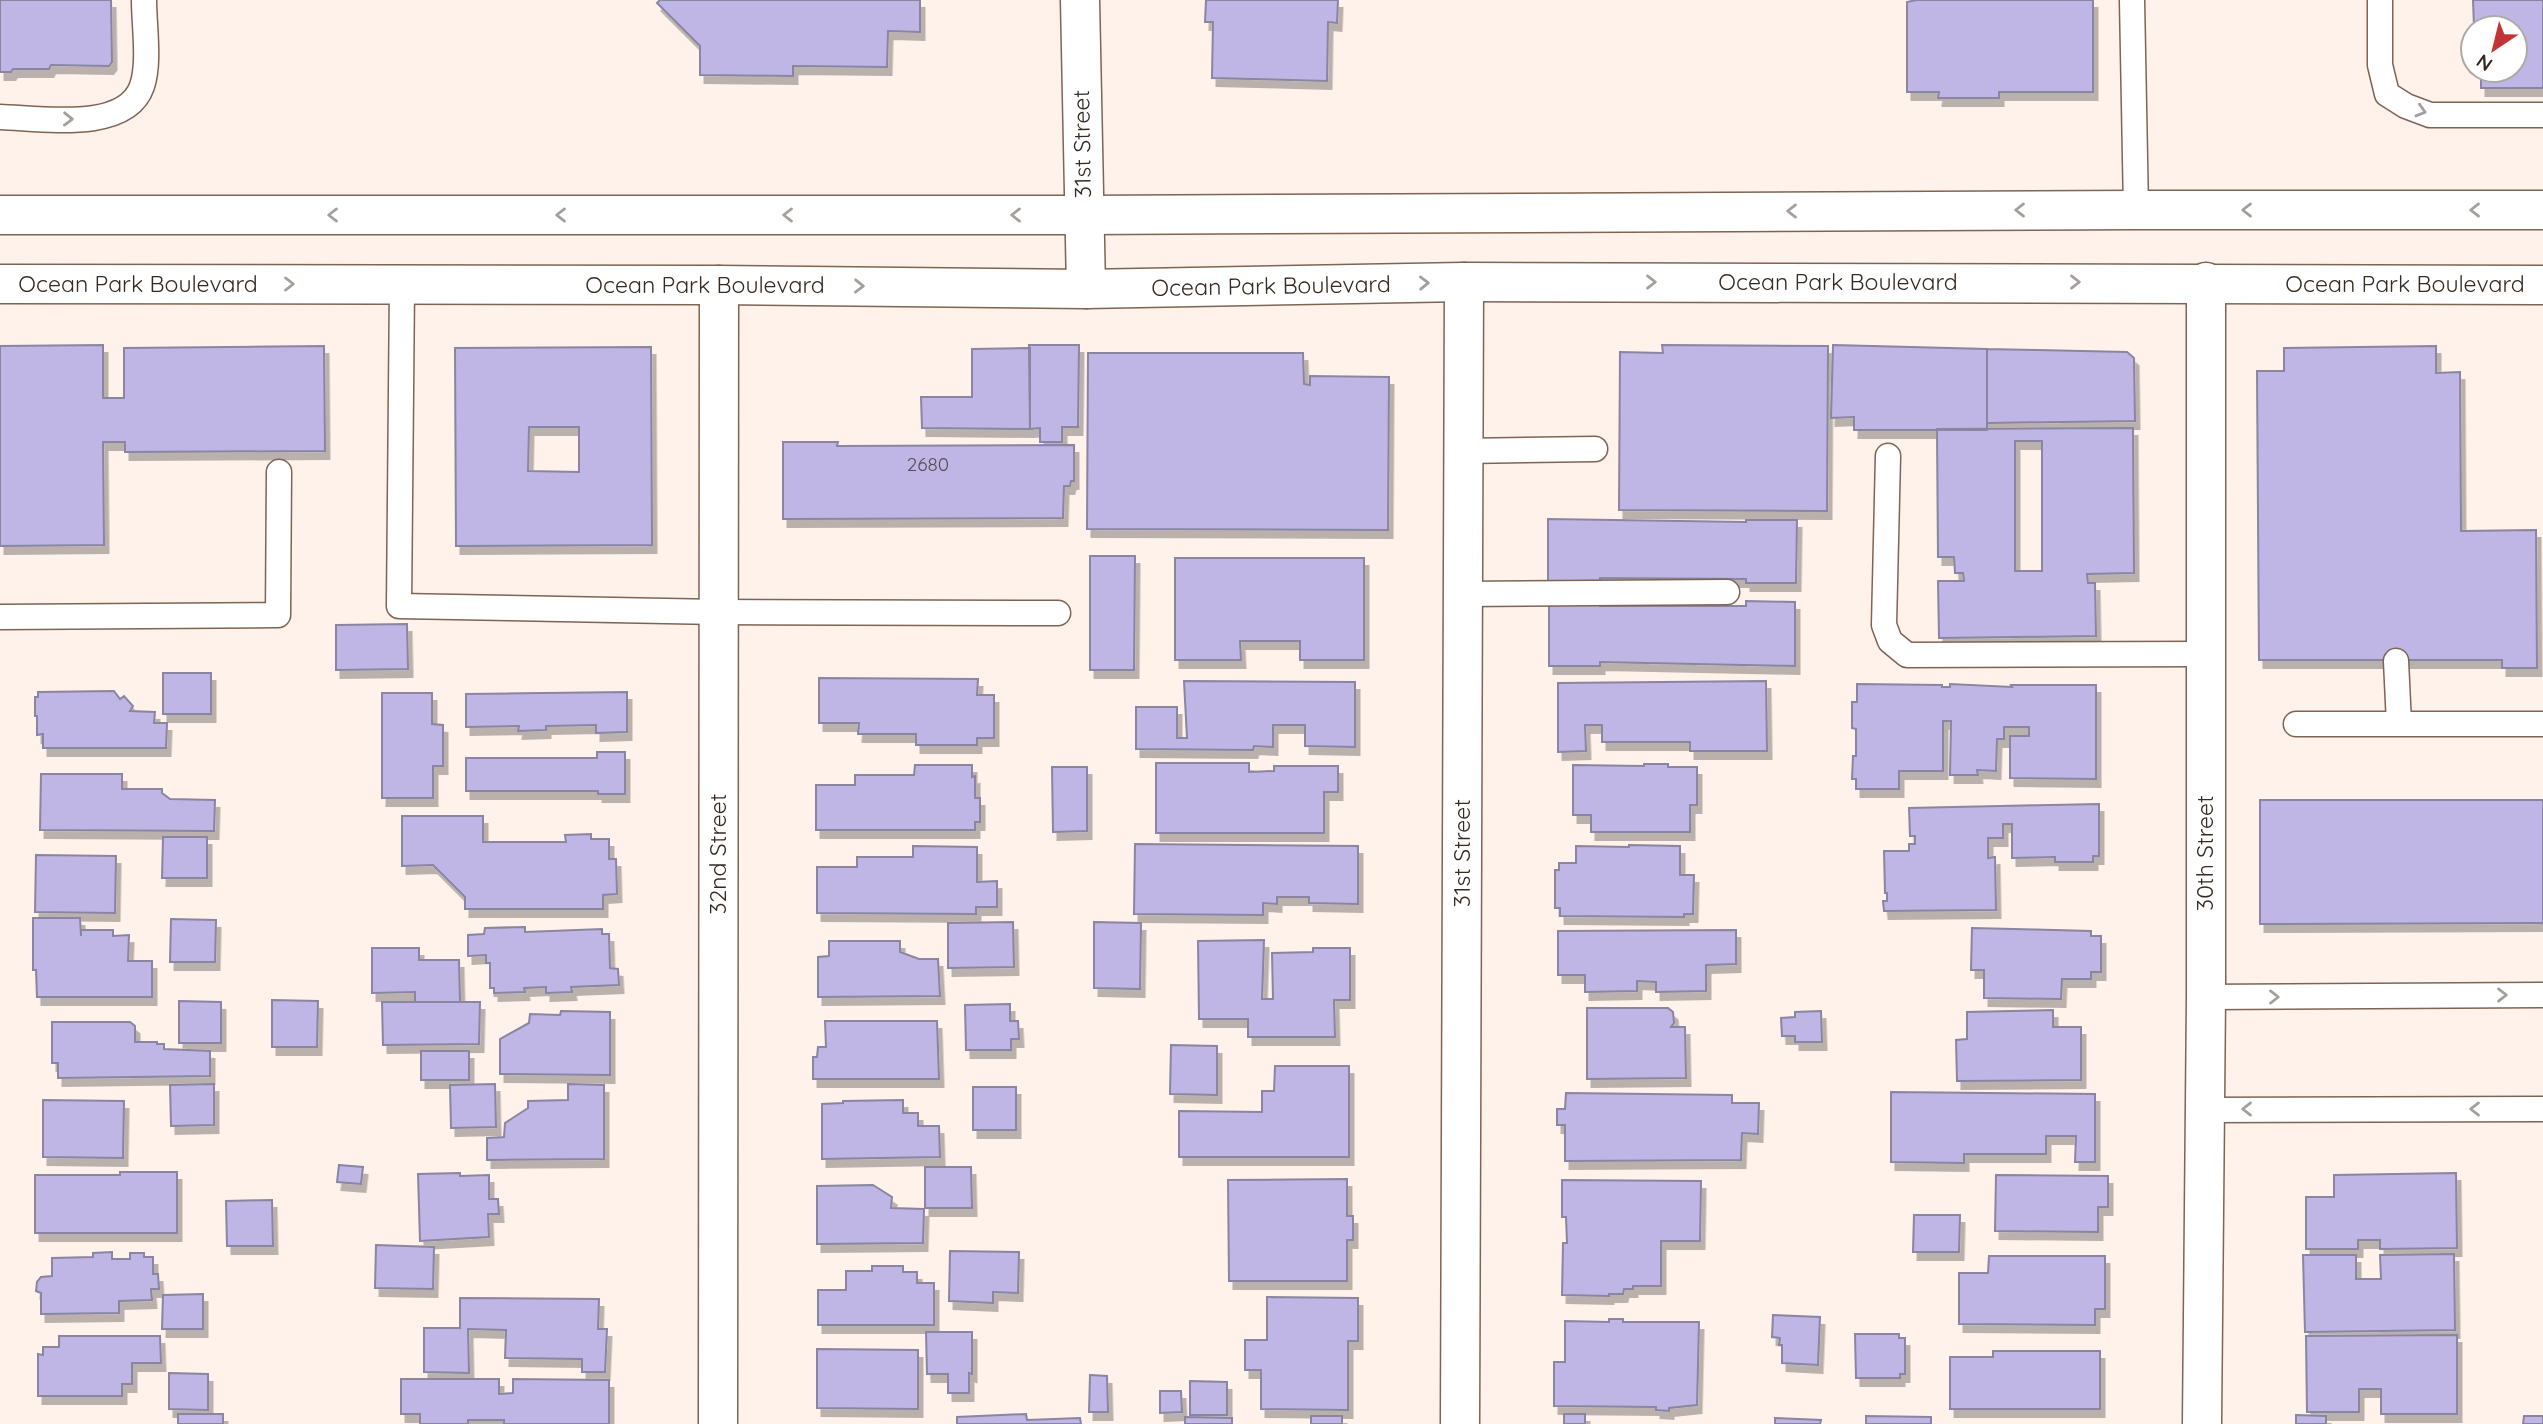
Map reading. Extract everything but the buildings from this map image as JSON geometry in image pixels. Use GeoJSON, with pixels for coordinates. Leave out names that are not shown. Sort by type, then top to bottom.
{"type":"FeatureCollection","features":[{"type":"Feature","properties":{"kind":"street","name":"31st Street"},"geometry":{"type":"LineString","coordinates":[[1080,0],[1086,289]]}},
{"type":"Feature","properties":{"kind":"street"},"geometry":{"type":"LineString","coordinates":[[0,215],[1084,215],[2136,209],[2543,211]]}},
{"type":"Feature","properties":{"kind":"street","name":"31st Street"},"geometry":{"type":"LineString","coordinates":[[1460,1424],[1464,282]]}},
{"type":"Feature","properties":{"kind":"street","name":"Ocean Park Boulevard"},"geometry":{"type":"LineString","coordinates":[[0,284],[719,285],[1086,289],[1464,282],[2543,285]]}},
{"type":"Feature","properties":{"kind":"street","name":"30th Street"},"geometry":{"type":"LineString","coordinates":[[2202,1424],[2206,997],[2206,282]]}},
{"type":"Feature","properties":{"kind":"street","name":"32nd Street"},"geometry":{"type":"LineString","coordinates":[[718,1424],[719,285]]}},
{"type":"Feature","properties":{"kind":"lane"},"geometry":{"type":"LineString","coordinates":[[0,117],[97,119],[120,113],[142,88],[145,70],[144,0]]}},
{"type":"Feature","properties":{"kind":"lane"},"geometry":{"type":"LineString","coordinates":[[2132,0],[2136,209]]}},
{"type":"Feature","properties":{"kind":"lane"},"geometry":{"type":"LineString","coordinates":[[2380,0],[2380,65],[2387,94],[2406,106],[2430,115],[2543,114]]}},
{"type":"Feature","properties":{"kind":"lane"},"geometry":{"type":"LineString","coordinates":[[402,285],[399,606],[718,612],[1058,614]]}},
{"type":"Feature","properties":{"kind":"lane"},"geometry":{"type":"LineString","coordinates":[[1463,451],[1595,449]]}},
{"type":"Feature","properties":{"kind":"lane"},"geometry":{"type":"LineString","coordinates":[[1888,456],[1884,625],[1890,641],[1907,655],[2205,654]]}},
{"type":"Feature","properties":{"kind":"lane"},"geometry":{"type":"LineString","coordinates":[[0,617],[278,615],[279,472]]}},
{"type":"Feature","properties":{"kind":"lane"},"geometry":{"type":"LineString","coordinates":[[1463,594],[1727,592]]}},
{"type":"Feature","properties":{"kind":"lane"},"geometry":{"type":"LineString","coordinates":[[2396,661],[2399,724]]}},
{"type":"Feature","properties":{"kind":"lane"},"geometry":{"type":"LineString","coordinates":[[2296,724],[2543,724]]}},
{"type":"Feature","properties":{"kind":"lane"},"geometry":{"type":"LineString","coordinates":[[2206,997],[2543,995]]}},
{"type":"Feature","properties":{"kind":"lane"},"geometry":{"type":"LineString","coordinates":[[2203,1110],[2543,1109]]}}]}
